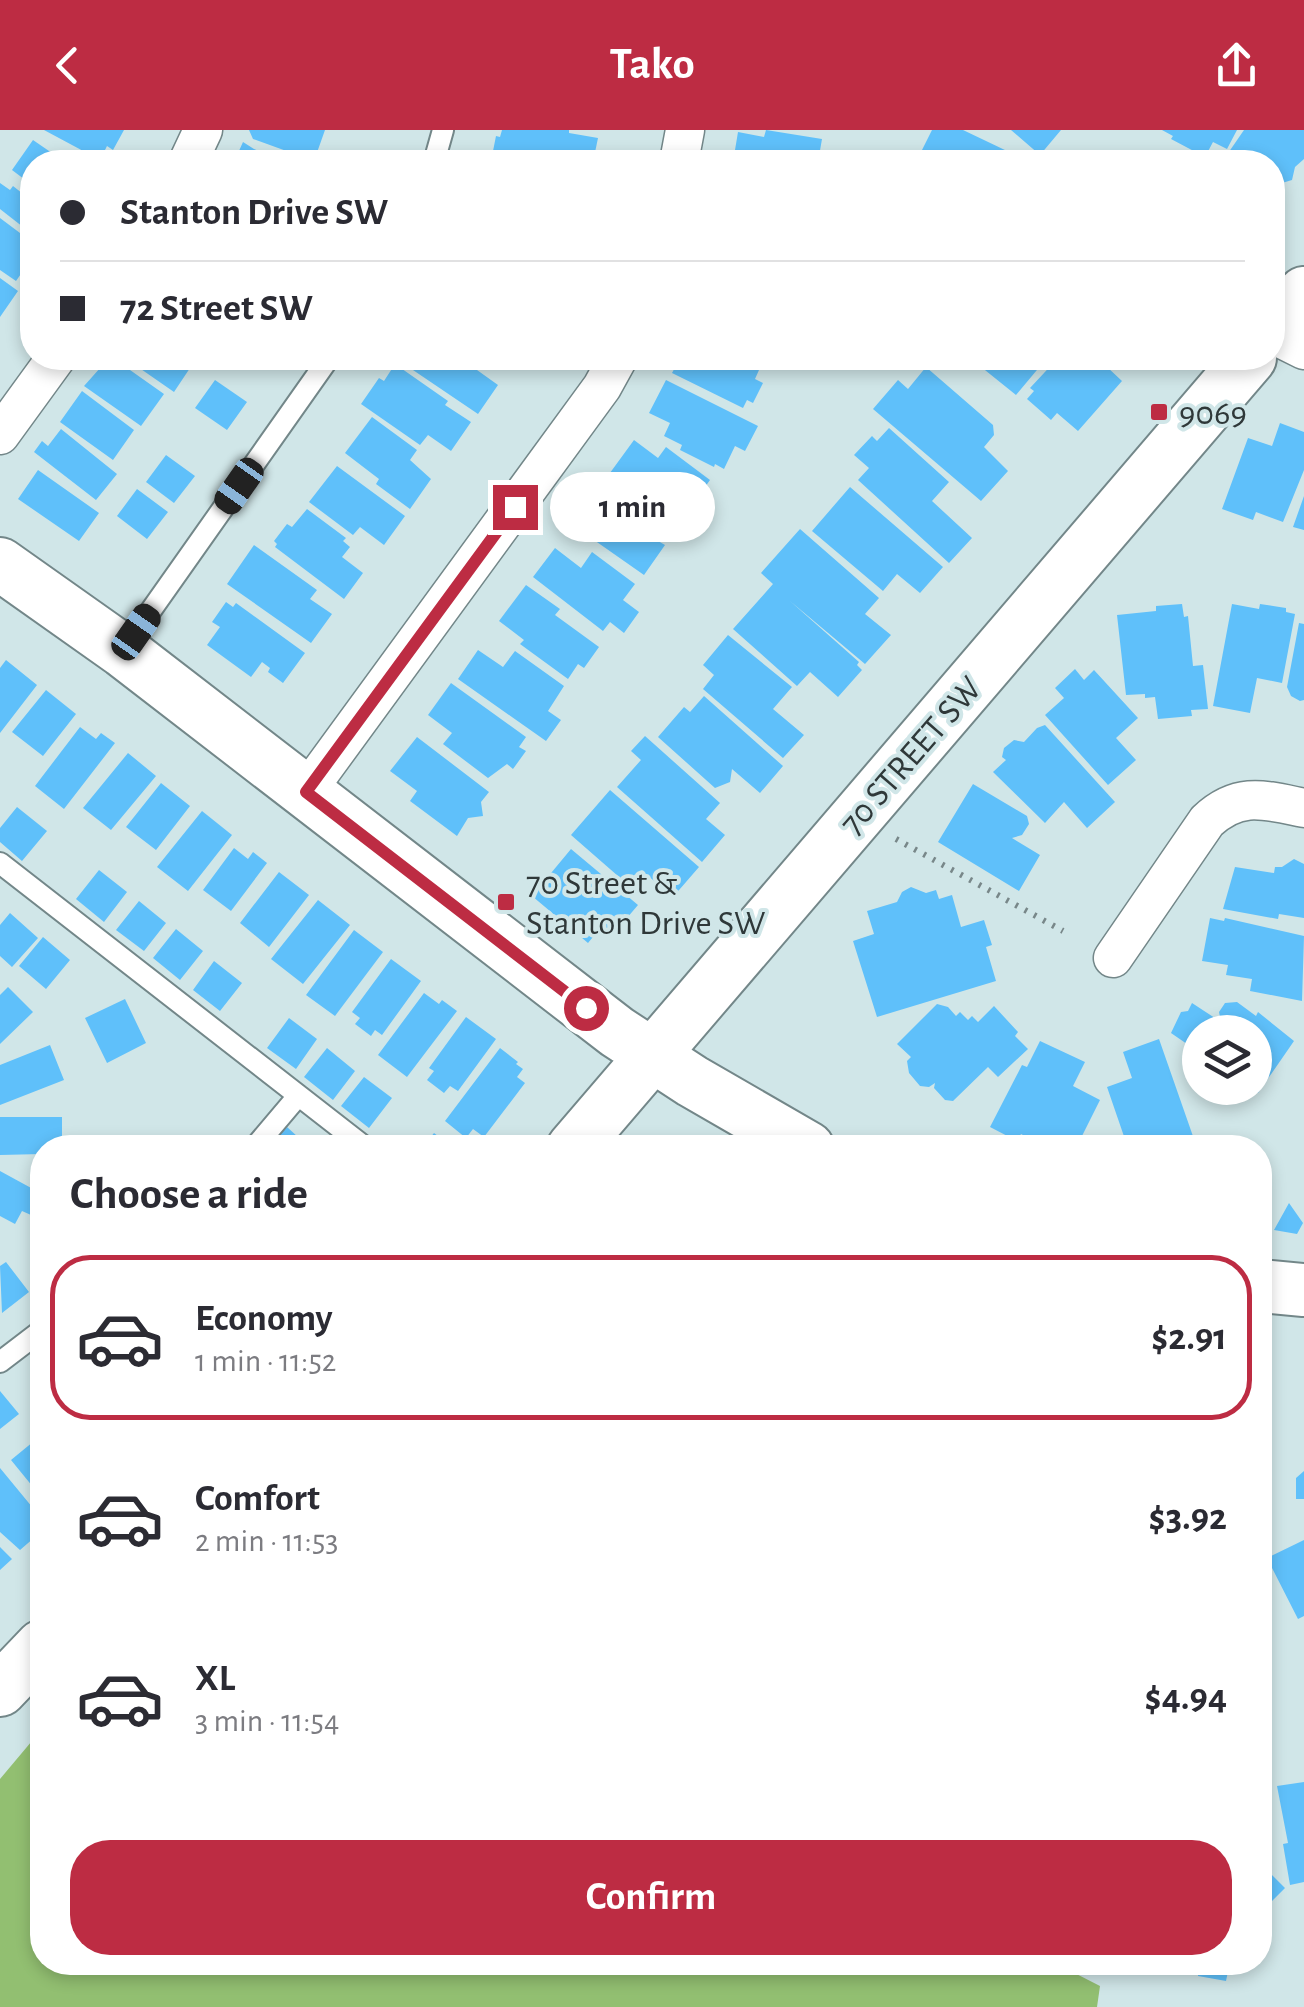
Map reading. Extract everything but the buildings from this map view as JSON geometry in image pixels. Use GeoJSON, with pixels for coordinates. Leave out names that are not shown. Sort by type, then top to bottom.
{"type":"FeatureCollection","features":[{"type":"Feature","properties":{"kind":"street"},"geometry":{"type":"LineString","coordinates":[[0,435],[47,370]]}},
{"type":"Feature","properties":{"kind":"street"},"geometry":{"type":"LineString","coordinates":[[306,792],[611,370]]}},
{"type":"Feature","properties":{"kind":"street","name":"70 STREET SW"},"geometry":{"type":"LineString","coordinates":[[584,1135],[1240,370]]}},
{"type":"Feature","properties":{"kind":"street"},"geometry":{"type":"LineString","coordinates":[[0,564],[123,650],[652,1056],[786,1135]]}},
{"type":"Feature","properties":{"kind":"street"},"geometry":{"type":"LineString","coordinates":[[1113,958],[1218,810],[1242,800],[1304,808]]}},
{"type":"Feature","properties":{"kind":"street"},"geometry":{"type":"LineString","coordinates":[[1272,1287],[1304,1290]]}},
{"type":"Feature","properties":{"kind":"street"},"geometry":{"type":"LineString","coordinates":[[0,1690],[30,1659]]}},
{"type":"Feature","properties":{"kind":"lane"},"geometry":{"type":"LineString","coordinates":[[123,650],[321,370]]}},
{"type":"Feature","properties":{"kind":"lane"},"geometry":{"type":"LineString","coordinates":[[0,864],[349,1135]]}},
{"type":"Feature","properties":{"kind":"lane"},"geometry":{"type":"LineString","coordinates":[[265,1135],[298,1096]]}},
{"type":"Feature","properties":{"kind":"lane"},"geometry":{"type":"LineString","coordinates":[[0,1362],[30,1339]]}},
{"type":"Feature","properties":{"kind":"path"},"geometry":{"type":"LineString","coordinates":[[896,840],[1063,930]]}},
{"type":"Feature","properties":{"kind":"green space"},"geometry":{"type":"Polygon","coordinates":[[[30,1743],[30,1975],[1078,1975],[1100,1986],[1097,2007],[0,2007],[0,1779],[30,1743]]]}},
{"type":"Feature","properties":{"kind":"place","name":"9069"},"geometry":{"type":"Point","coordinates":[1159,412]}},
{"type":"Feature","properties":{"kind":"place","name":"70 Street & Stanton Drive SW"},"geometry":{"type":"Point","coordinates":[506,902]}},
{"type":"Feature","properties":{"kind":"route"},"geometry":{"type":"LineString","coordinates":[[515,507],[306,792],[586,1008]]}}]}
